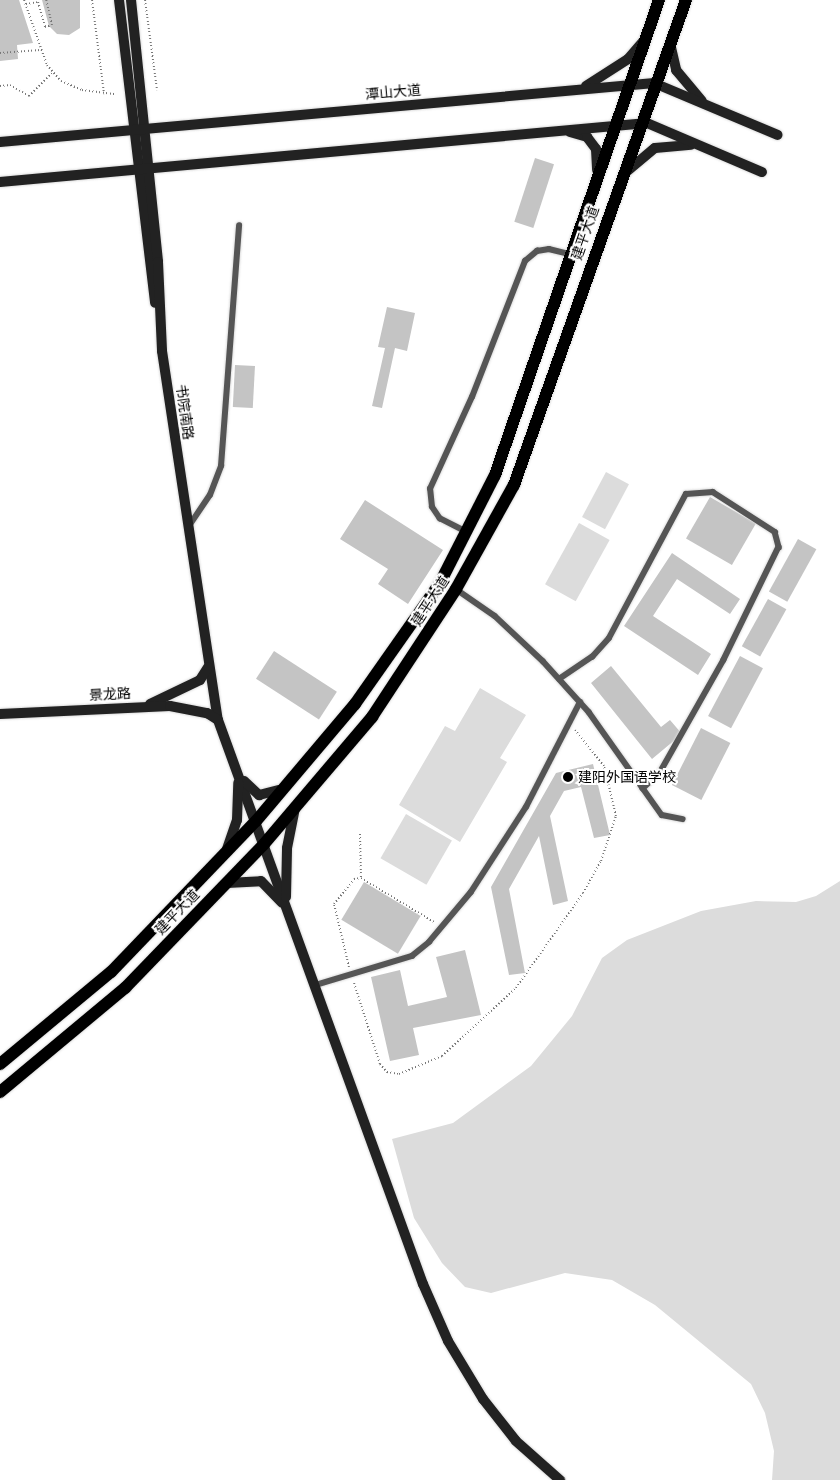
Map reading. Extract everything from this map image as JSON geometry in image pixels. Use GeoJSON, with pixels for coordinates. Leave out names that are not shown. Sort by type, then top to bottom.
{"type":"FeatureCollection","features":[{"type":"Feature","properties":{"kind":"main road"},"geometry":{"type":"LineString","coordinates":[[119,0],[135,130],[144,169]]}},
{"type":"Feature","properties":{"kind":"main road"},"geometry":{"type":"LineString","coordinates":[[131,0],[146,129],[144,169]]}},
{"type":"Feature","properties":{"kind":"main road","name":"建平大道"},"geometry":{"type":"LineString","coordinates":[[0,1064],[111,972],[256,821],[355,704],[440,583],[468,533],[494,475],[612,126],[630,84],[659,0]]}},
{"type":"Feature","properties":{"kind":"main road","name":"建平大道"},"geometry":{"type":"LineString","coordinates":[[0,1092],[126,988],[264,844],[372,717],[456,589],[514,484],[619,179],[686,0]]}},
{"type":"Feature","properties":{"kind":"main road"},"geometry":{"type":"LineString","coordinates":[[583,88],[628,59],[645,39]]}},
{"type":"Feature","properties":{"kind":"main road"},"geometry":{"type":"LineString","coordinates":[[670,42],[676,70],[706,105]]}},
{"type":"Feature","properties":{"kind":"main road","name":"潭山大道"},"geometry":{"type":"LineString","coordinates":[[0,142],[654,83],[778,135]]}},
{"type":"Feature","properties":{"kind":"main road"},"geometry":{"type":"LineString","coordinates":[[0,182],[639,124],[697,144],[762,172]]}},
{"type":"Feature","properties":{"kind":"main road"},"geometry":{"type":"LineString","coordinates":[[565,130],[587,138],[596,149],[598,170]]}},
{"type":"Feature","properties":{"kind":"main road"},"geometry":{"type":"LineString","coordinates":[[619,179],[655,148],[697,144]]}},
{"type":"Feature","properties":{"kind":"main road","name":"书院南路"},"geometry":{"type":"LineString","coordinates":[[144,169],[162,351],[208,667],[218,720],[287,911],[316,985],[423,1284],[448,1341],[488,1406],[516,1441],[560,1480]]}},
{"type":"Feature","properties":{"kind":"main road"},"geometry":{"type":"LineString","coordinates":[[142,706],[200,680],[208,667]]}},
{"type":"Feature","properties":{"kind":"main road","name":"景龙路"},"geometry":{"type":"LineString","coordinates":[[0,714],[142,706],[192,710],[218,720]]}},
{"type":"Feature","properties":{"kind":"main road"},"geometry":{"type":"LineString","coordinates":[[238,772],[259,795],[270,796],[288,783]]}},
{"type":"Feature","properties":{"kind":"main road"},"geometry":{"type":"LineString","coordinates":[[224,854],[238,820],[238,772]]}},
{"type":"Feature","properties":{"kind":"main road"},"geometry":{"type":"LineString","coordinates":[[287,911],[287,854],[296,806]]}},
{"type":"Feature","properties":{"kind":"main road"},"geometry":{"type":"LineString","coordinates":[[226,884],[240,879],[261,881],[287,911]]}},
{"type":"Feature","properties":{"kind":"lane"},"geometry":{"type":"LineString","coordinates":[[188,527],[210,495],[221,466],[239,226]]}},
{"type":"Feature","properties":{"kind":"lane"},"geometry":{"type":"LineString","coordinates":[[468,533],[440,519],[432,507],[430,489],[472,397],[525,261],[537,251],[549,249],[570,254]]}},
{"type":"Feature","properties":{"kind":"lane"},"geometry":{"type":"LineString","coordinates":[[559,679],[592,657],[609,638],[686,494],[713,492],[775,532],[780,547],[728,651],[686,732],[660,773],[643,789]]}},
{"type":"Feature","properties":{"kind":"lane"},"geometry":{"type":"LineString","coordinates":[[456,589],[495,616],[580,702],[662,815],[683,819]]}},
{"type":"Feature","properties":{"kind":"lane"},"geometry":{"type":"LineString","coordinates":[[316,985],[352,976],[412,956],[442,927],[526,807],[580,702]]}},
{"type":"Feature","properties":{"kind":"path"},"geometry":{"type":"LineString","coordinates":[[24,0],[40,50],[53,72],[61,81],[104,94],[116,94]]}},
{"type":"Feature","properties":{"kind":"path"},"geometry":{"type":"LineString","coordinates":[[26,4],[38,2],[45,27],[52,25],[46,0]]}},
{"type":"Feature","properties":{"kind":"path"},"geometry":{"type":"LineString","coordinates":[[92,0],[104,94]]}},
{"type":"Feature","properties":{"kind":"path"},"geometry":{"type":"LineString","coordinates":[[145,0],[157,90]]}},
{"type":"Feature","properties":{"kind":"path"},"geometry":{"type":"LineString","coordinates":[[0,53],[40,50]]}},
{"type":"Feature","properties":{"kind":"path"},"geometry":{"type":"LineString","coordinates":[[0,86],[10,85],[29,96],[53,72]]}},
{"type":"Feature","properties":{"kind":"path"},"geometry":{"type":"LineString","coordinates":[[361,878],[347,884],[334,904],[352,976],[374,1054],[390,1073],[414,1069],[442,1056],[516,988],[583,892],[601,861],[616,816],[604,766],[584,736],[569,726]]}},
{"type":"Feature","properties":{"kind":"path"},"geometry":{"type":"LineString","coordinates":[[360,834],[361,878]]}},
{"type":"Feature","properties":{"kind":"path"},"geometry":{"type":"LineString","coordinates":[[361,878],[442,927]]}},
{"type":"Feature","properties":{"kind":"shaded area"},"geometry":{"type":"Polygon","coordinates":[[[606,472],[629,484],[605,529],[582,517],[606,472]]]}},
{"type":"Feature","properties":{"kind":"shaded area"},"geometry":{"type":"Polygon","coordinates":[[[579,523],[610,540],[576,601],[545,584],[579,523]]]}},
{"type":"Feature","properties":{"kind":"shaded area"},"geometry":{"type":"Polygon","coordinates":[[[480,688],[526,715],[500,758],[507,762],[460,842],[399,805],[445,726],[455,731],[480,688]]]}},
{"type":"Feature","properties":{"kind":"shaded area"},"geometry":{"type":"Polygon","coordinates":[[[406,814],[452,840],[426,885],[380,858],[406,814]]]}},
{"type":"Feature","properties":{"kind":"shaded area"},"geometry":{"type":"Polygon","coordinates":[[[840,881],[840,1480],[772,1480],[774,1451],[765,1413],[751,1384],[655,1305],[612,1280],[565,1273],[491,1293],[465,1287],[442,1263],[414,1218],[392,1139],[453,1123],[531,1066],[572,1016],[602,958],[627,940],[701,911],[756,901],[796,902],[816,896],[840,881]]]}},
{"type":"Feature","properties":{"kind":"building"},"geometry":{"type":"Polygon","coordinates":[[[0,0],[19,0],[33,43],[17,45],[18,59],[0,61],[0,0]]]}},
{"type":"Feature","properties":{"kind":"building"},"geometry":{"type":"Polygon","coordinates":[[[42,0],[80,0],[80,28],[69,35],[57,34],[49,26],[42,0]]]}},
{"type":"Feature","properties":{"kind":"building"},"geometry":{"type":"Polygon","coordinates":[[[535,158],[554,164],[533,228],[514,222],[535,158]]]}},
{"type":"Feature","properties":{"kind":"building"},"geometry":{"type":"Polygon","coordinates":[[[387,307],[415,313],[407,351],[395,348],[382,408],[372,406],[385,348],[378,347],[387,307]]]}},
{"type":"Feature","properties":{"kind":"building"},"geometry":{"type":"Polygon","coordinates":[[[235,365],[255,366],[253,408],[233,407],[235,365]]]}},
{"type":"Feature","properties":{"kind":"building"},"geometry":{"type":"Polygon","coordinates":[[[710,497],[756,524],[732,565],[686,539],[710,497]]]}},
{"type":"Feature","properties":{"kind":"building"},"geometry":{"type":"Polygon","coordinates":[[[365,500],[443,550],[408,604],[378,584],[388,569],[340,539],[365,500]]]}},
{"type":"Feature","properties":{"kind":"building"},"geometry":{"type":"Polygon","coordinates":[[[798,539],[816,549],[787,602],[769,591],[798,539]]]}},
{"type":"Feature","properties":{"kind":"building"},"geometry":{"type":"Polygon","coordinates":[[[672,553],[740,599],[730,614],[677,579],[653,616],[711,654],[698,675],[624,626],[672,553]]]}},
{"type":"Feature","properties":{"kind":"building"},"geometry":{"type":"Polygon","coordinates":[[[768,599],[786,609],[760,656],[742,646],[768,599]]]}},
{"type":"Feature","properties":{"kind":"building"},"geometry":{"type":"Polygon","coordinates":[[[274,651],[337,692],[319,720],[256,679],[274,651]]]}},
{"type":"Feature","properties":{"kind":"building"},"geometry":{"type":"Polygon","coordinates":[[[740,656],[763,668],[731,728],[708,716],[740,656]]]}},
{"type":"Feature","properties":{"kind":"building"},"geometry":{"type":"Polygon","coordinates":[[[611,666],[661,727],[670,720],[682,734],[652,759],[591,683],[611,666]]]}},
{"type":"Feature","properties":{"kind":"building"},"geometry":{"type":"Polygon","coordinates":[[[701,728],[730,743],[701,800],[672,785],[701,728]]]}},
{"type":"Feature","properties":{"kind":"building"},"geometry":{"type":"Polygon","coordinates":[[[593,764],[610,835],[594,838],[581,787],[564,791],[550,816],[568,901],[553,905],[539,836],[509,889],[525,973],[509,975],[491,887],[556,773],[593,764]]]}},
{"type":"Feature","properties":{"kind":"building"},"geometry":{"type":"Polygon","coordinates":[[[364,882],[421,916],[398,954],[341,920],[364,882]]]}},
{"type":"Feature","properties":{"kind":"building"},"geometry":{"type":"Polygon","coordinates":[[[465,950],[481,1015],[413,1028],[419,1055],[390,1061],[371,977],[400,970],[408,1006],[447,997],[436,957],[465,950]]]}},
{"type":"Feature","properties":{"kind":"place","name":"建阳外国语学校"},"geometry":{"type":"Point","coordinates":[568,777]}}]}
